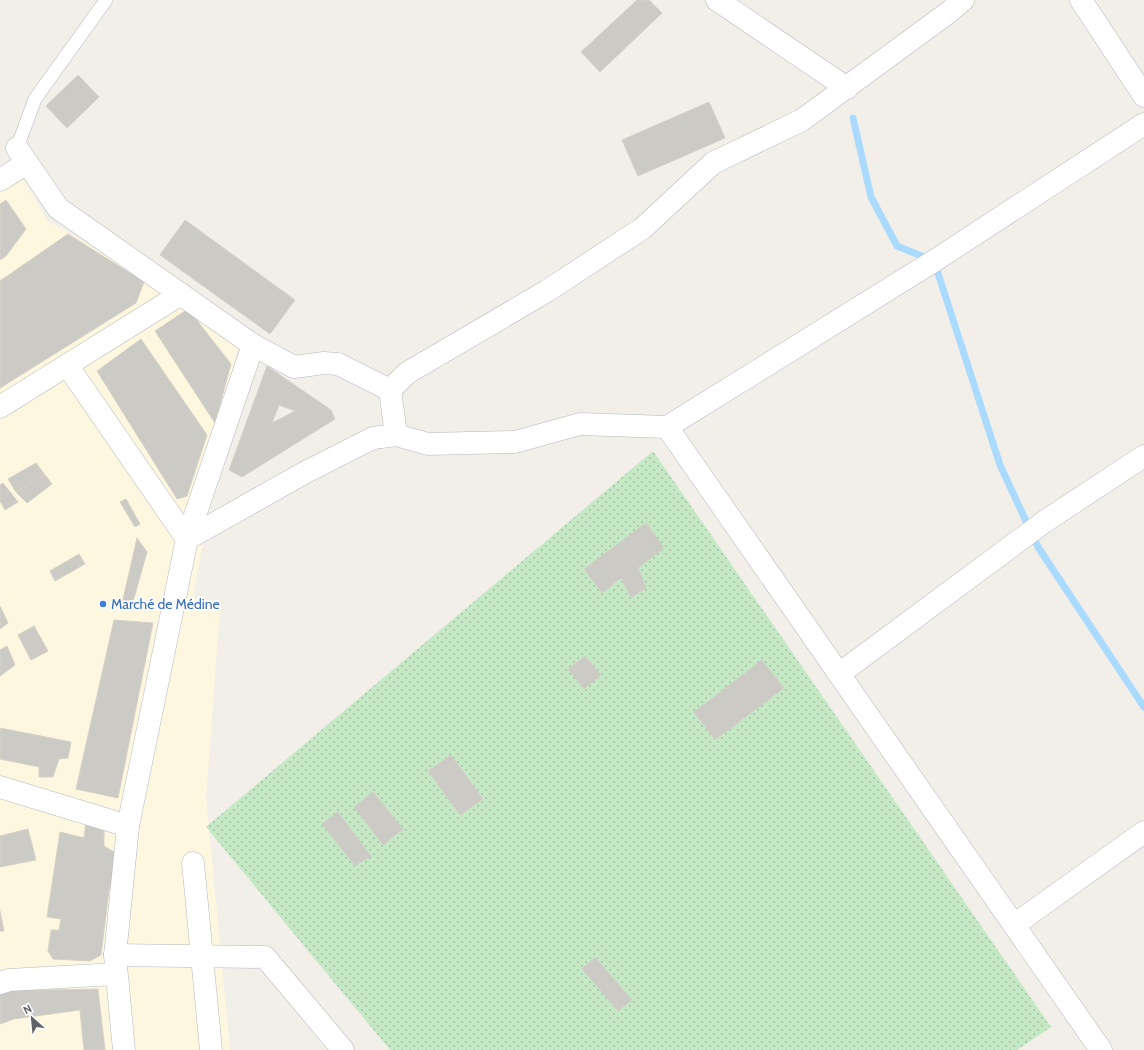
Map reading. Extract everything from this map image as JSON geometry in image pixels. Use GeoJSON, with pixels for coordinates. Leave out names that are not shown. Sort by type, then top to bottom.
{"type":"FeatureCollection","features":[{"type":"Feature","properties":{"kind":"street"},"geometry":{"type":"LineString","coordinates":[[717,0],[847,88]]}},
{"type":"Feature","properties":{"kind":"street"},"geometry":{"type":"LineString","coordinates":[[390,390],[407,373],[547,291],[644,228],[713,163],[802,120],[949,12],[963,0]]}},
{"type":"Feature","properties":{"kind":"street"},"geometry":{"type":"LineString","coordinates":[[1081,0],[1144,96]]}},
{"type":"Feature","properties":{"kind":"street"},"geometry":{"type":"LineString","coordinates":[[188,539],[304,473],[373,438],[396,436],[428,444],[515,442],[580,424],[667,427],[934,262],[1144,124]]}},
{"type":"Feature","properties":{"kind":"street"},"geometry":{"type":"LineString","coordinates":[[0,180],[22,156],[58,208],[253,345],[294,368],[324,363],[338,364],[390,390]]}},
{"type":"Feature","properties":{"kind":"street"},"geometry":{"type":"LineString","coordinates":[[0,407],[181,294]]}},
{"type":"Feature","properties":{"kind":"street"},"geometry":{"type":"LineString","coordinates":[[124,1050],[116,965],[128,826],[188,539],[253,345]]}},
{"type":"Feature","properties":{"kind":"street"},"geometry":{"type":"LineString","coordinates":[[67,365],[188,539]]}},
{"type":"Feature","properties":{"kind":"street"},"geometry":{"type":"LineString","coordinates":[[390,390],[396,436]]}},
{"type":"Feature","properties":{"kind":"street"},"geometry":{"type":"LineString","coordinates":[[667,427],[1101,1050]]}},
{"type":"Feature","properties":{"kind":"street"},"geometry":{"type":"LineString","coordinates":[[839,674],[1044,522],[1144,456]]}},
{"type":"Feature","properties":{"kind":"street"},"geometry":{"type":"LineString","coordinates":[[0,787],[128,826]]}},
{"type":"Feature","properties":{"kind":"street"},"geometry":{"type":"LineString","coordinates":[[1014,925],[1144,832]]}},
{"type":"Feature","properties":{"kind":"street"},"geometry":{"type":"LineString","coordinates":[[193,863],[211,1050]]}},
{"type":"Feature","properties":{"kind":"street"},"geometry":{"type":"LineString","coordinates":[[0,983],[9,980],[116,965],[202,957],[265,957],[343,1050]]}},
{"type":"Feature","properties":{"kind":"lane"},"geometry":{"type":"LineString","coordinates":[[22,156],[35,99],[106,0]]}},
{"type":"Feature","properties":{"kind":"shaded area","name":"Marché de Médine"},"geometry":{"type":"Polygon","coordinates":[[[12,161],[48,221],[162,288],[238,344],[193,598],[220,609],[206,798],[230,1050],[0,1050],[0,169],[12,161]]]}},
{"type":"Feature","properties":{"kind":"green space"},"geometry":{"type":"Polygon","coordinates":[[[653,451],[1051,1027],[1017,1050],[390,1050],[206,827],[653,451]]]}},
{"type":"Feature","properties":{"kind":"building"},"geometry":{"type":"Polygon","coordinates":[[[637,0],[649,0],[662,13],[600,72],[581,52],[637,0]]]}},
{"type":"Feature","properties":{"kind":"building"},"geometry":{"type":"Polygon","coordinates":[[[78,75],[99,97],[67,128],[46,106],[78,75]]]}},
{"type":"Feature","properties":{"kind":"building"},"geometry":{"type":"Polygon","coordinates":[[[709,102],[725,138],[638,176],[622,140],[709,102]]]}},
{"type":"Feature","properties":{"kind":"building"},"geometry":{"type":"Polygon","coordinates":[[[6,200],[26,229],[6,256],[0,260],[0,204],[6,200]]]}},
{"type":"Feature","properties":{"kind":"building"},"geometry":{"type":"Polygon","coordinates":[[[185,220],[295,300],[270,334],[160,255],[185,220]]]}},
{"type":"Feature","properties":{"kind":"building"},"geometry":{"type":"Polygon","coordinates":[[[68,234],[144,282],[136,303],[0,388],[0,281],[68,234]]]}},
{"type":"Feature","properties":{"kind":"building"},"geometry":{"type":"Polygon","coordinates":[[[188,309],[231,364],[215,423],[155,331],[188,309]]]}},
{"type":"Feature","properties":{"kind":"building"},"geometry":{"type":"Polygon","coordinates":[[[141,339],[207,435],[187,496],[177,499],[97,371],[141,339]]]}},
{"type":"Feature","properties":{"kind":"building"},"geometry":{"type":"Polygon","coordinates":[[[267,366],[331,410],[335,419],[242,477],[229,470],[267,366]],[[279,405],[272,423],[295,411],[279,405]]]}},
{"type":"Feature","properties":{"kind":"building"},"geometry":{"type":"Polygon","coordinates":[[[36,463],[45,475],[16,492],[8,479],[36,463]]]}},
{"type":"Feature","properties":{"kind":"building"},"geometry":{"type":"Polygon","coordinates":[[[45,475],[52,484],[27,503],[16,492],[45,475]]]}},
{"type":"Feature","properties":{"kind":"building"},"geometry":{"type":"Polygon","coordinates":[[[3,483],[18,502],[5,510],[0,501],[0,485],[3,483]]]}},
{"type":"Feature","properties":{"kind":"building"},"geometry":{"type":"Polygon","coordinates":[[[126,499],[140,524],[135,527],[120,502],[126,499]]]}},
{"type":"Feature","properties":{"kind":"building"},"geometry":{"type":"Polygon","coordinates":[[[646,523],[664,548],[638,568],[646,588],[631,598],[621,578],[602,593],[584,569],[646,523]]]}},
{"type":"Feature","properties":{"kind":"building"},"geometry":{"type":"Polygon","coordinates":[[[137,538],[147,552],[132,605],[122,604],[137,538]]]}},
{"type":"Feature","properties":{"kind":"building"},"geometry":{"type":"Polygon","coordinates":[[[79,554],[85,564],[55,581],[50,571],[79,554]]]}},
{"type":"Feature","properties":{"kind":"building"},"geometry":{"type":"Polygon","coordinates":[[[0,606],[8,623],[0,629],[0,606]]]}},
{"type":"Feature","properties":{"kind":"building"},"geometry":{"type":"Polygon","coordinates":[[[114,620],[153,623],[118,798],[76,789],[114,620]]]}},
{"type":"Feature","properties":{"kind":"building"},"geometry":{"type":"Polygon","coordinates":[[[34,626],[48,651],[31,660],[18,635],[34,626]]]}},
{"type":"Feature","properties":{"kind":"building"},"geometry":{"type":"Polygon","coordinates":[[[7,646],[15,665],[0,676],[0,650],[7,646]]]}},
{"type":"Feature","properties":{"kind":"building"},"geometry":{"type":"Polygon","coordinates":[[[585,656],[601,675],[584,689],[568,669],[585,656]]]}},
{"type":"Feature","properties":{"kind":"building"},"geometry":{"type":"Polygon","coordinates":[[[762,660],[784,688],[715,740],[694,712],[762,660]]]}},
{"type":"Feature","properties":{"kind":"building"},"geometry":{"type":"Polygon","coordinates":[[[0,728],[71,742],[68,758],[59,759],[53,777],[39,777],[39,767],[0,759],[0,728]]]}},
{"type":"Feature","properties":{"kind":"building"},"geometry":{"type":"Polygon","coordinates":[[[451,755],[483,799],[460,815],[428,771],[451,755]]]}},
{"type":"Feature","properties":{"kind":"building"},"geometry":{"type":"Polygon","coordinates":[[[373,792],[403,829],[383,845],[354,807],[373,792]]]}},
{"type":"Feature","properties":{"kind":"building"},"geometry":{"type":"Polygon","coordinates":[[[338,812],[371,856],[355,866],[322,824],[338,812]]]}},
{"type":"Feature","properties":{"kind":"building"},"geometry":{"type":"Polygon","coordinates":[[[86,822],[104,826],[104,846],[121,856],[115,867],[109,890],[101,955],[90,961],[53,959],[48,951],[51,930],[59,930],[61,919],[47,917],[60,832],[84,838],[86,822]]]}},
{"type":"Feature","properties":{"kind":"building"},"geometry":{"type":"Polygon","coordinates":[[[28,829],[36,860],[0,867],[0,836],[28,829]]]}},
{"type":"Feature","properties":{"kind":"building"},"geometry":{"type":"Polygon","coordinates":[[[0,911],[4,931],[0,931],[0,911]]]}},
{"type":"Feature","properties":{"kind":"building"},"geometry":{"type":"Polygon","coordinates":[[[595,957],[632,1000],[618,1011],[582,969],[595,957]]]}},
{"type":"Feature","properties":{"kind":"building"},"geometry":{"type":"Polygon","coordinates":[[[98,989],[105,1050],[84,1050],[80,1010],[14,1019],[0,1024],[0,991],[98,989]]]}},
{"type":"Feature","properties":{"kind":"waterway"},"geometry":{"type":"LineString","coordinates":[[853,118],[871,197],[897,246],[934,261],[1000,465],[1038,547],[1144,707]]}},
{"type":"Feature","properties":{"kind":"place","name":"Marché de Médine"},"geometry":{"type":"Point","coordinates":[103,604]}}]}
